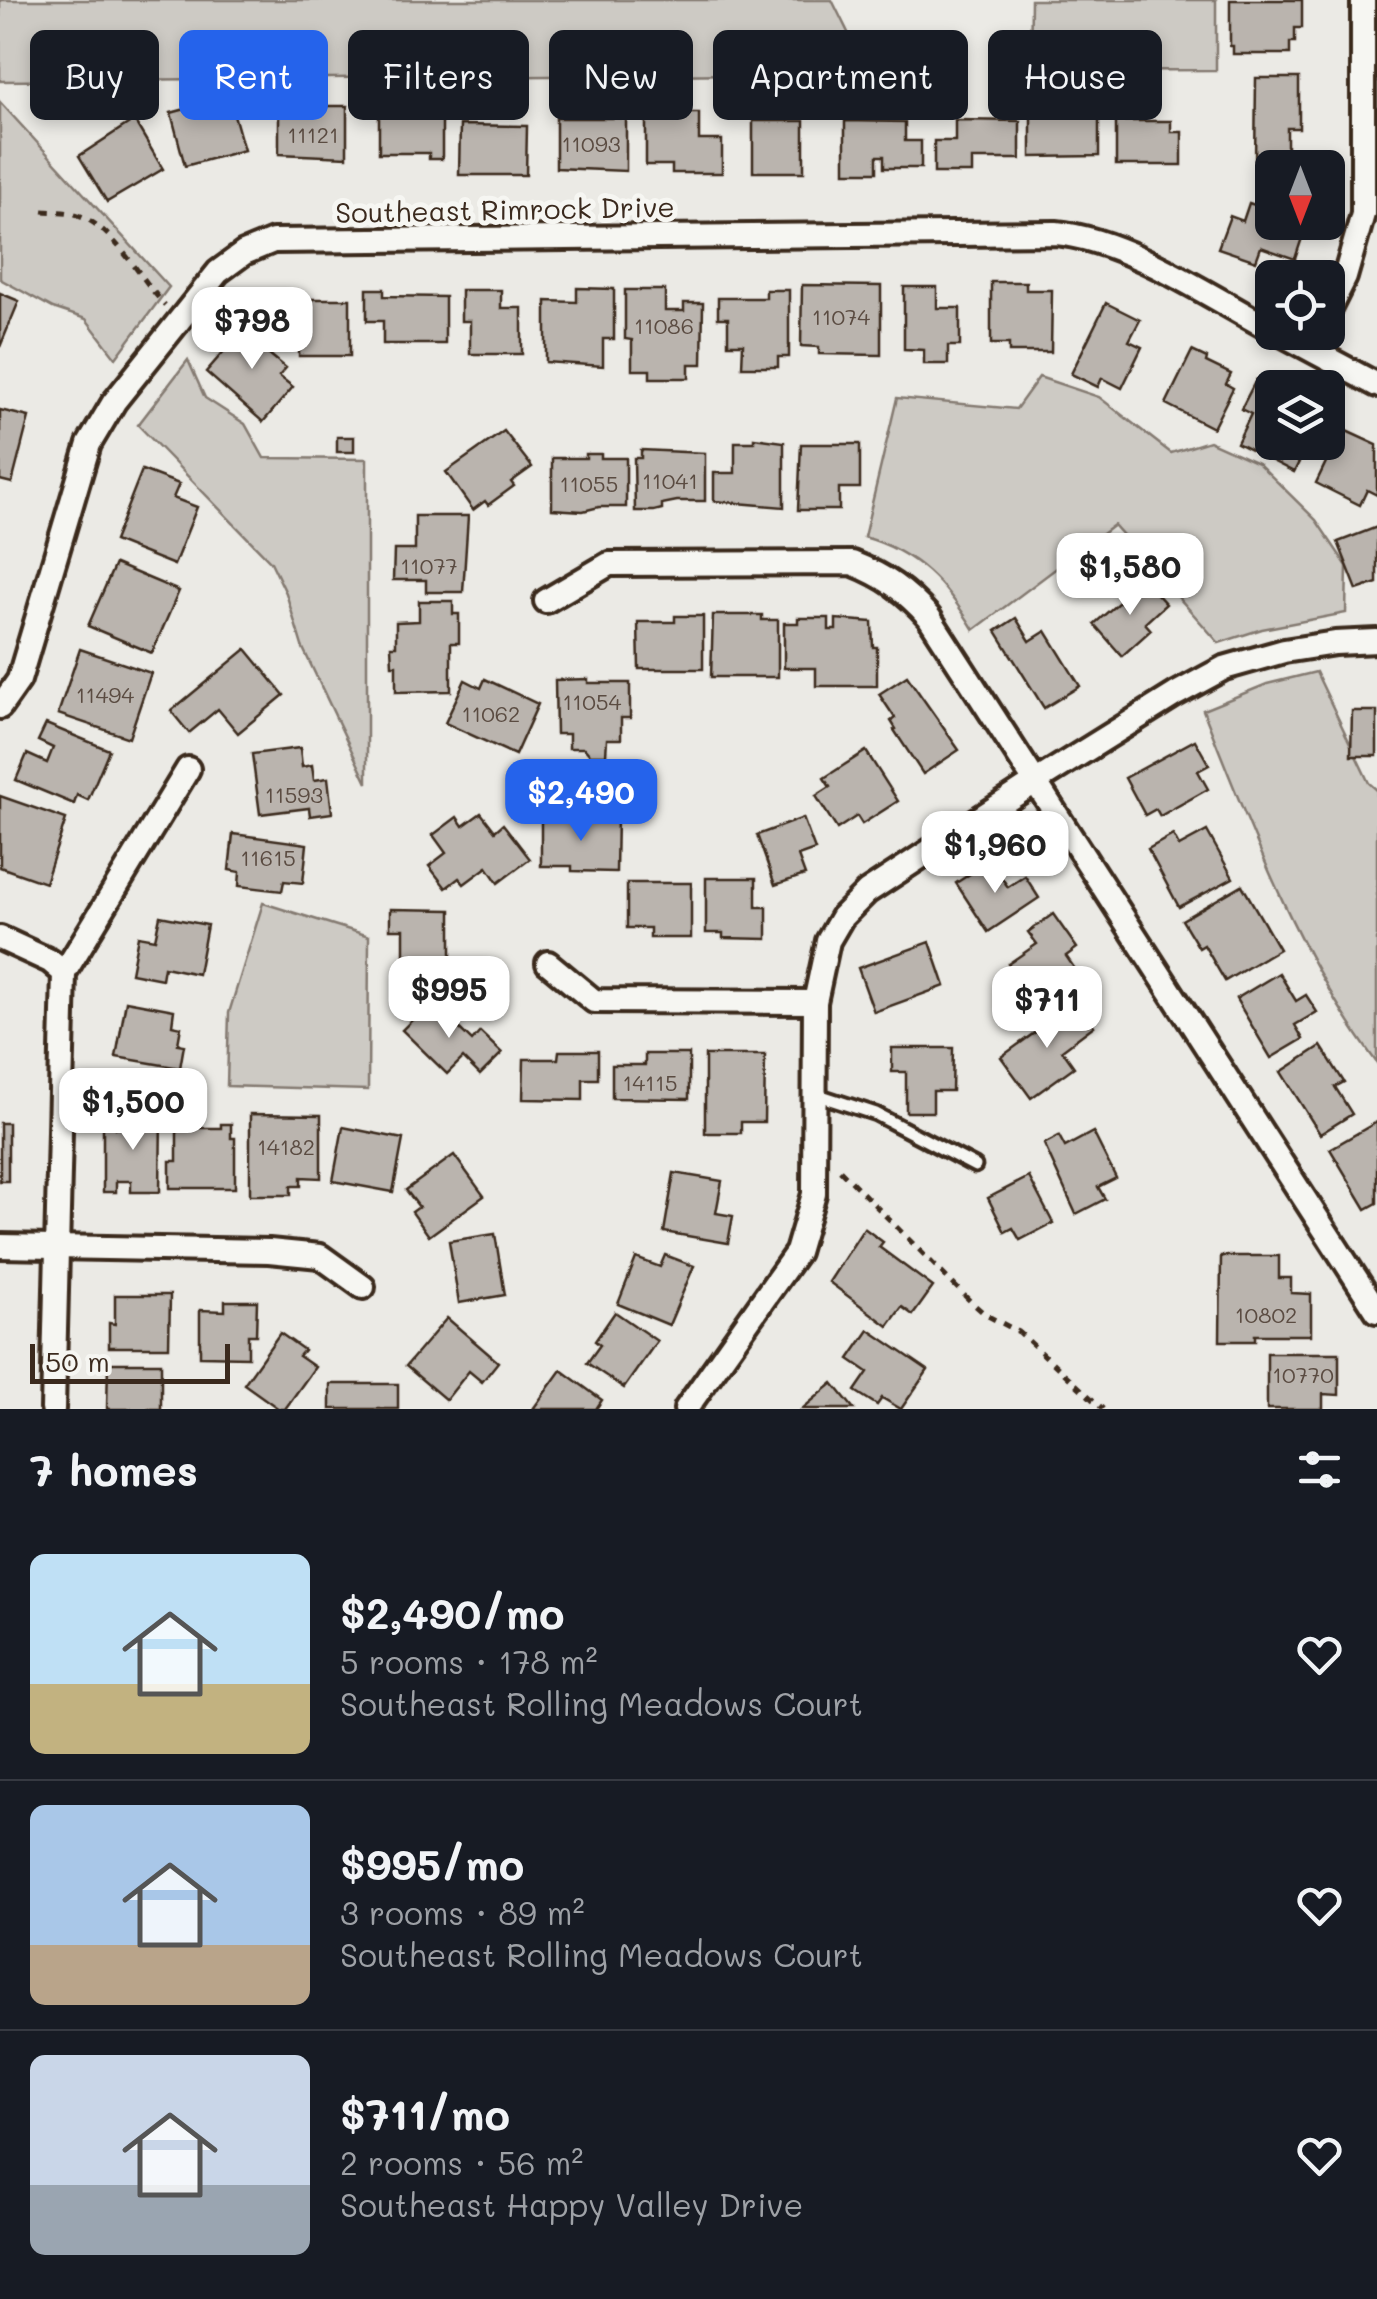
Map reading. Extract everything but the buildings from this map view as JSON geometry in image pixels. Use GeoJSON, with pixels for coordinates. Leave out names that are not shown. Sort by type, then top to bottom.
{"type":"FeatureCollection","features":[{"type":"Feature","properties":{"kind":"street"},"geometry":{"type":"LineString","coordinates":[[1345,280],[1363,214],[1363,0]]}},
{"type":"Feature","properties":{"kind":"street","name":"Southeast Rimrock Drive"},"geometry":{"type":"LineString","coordinates":[[0,707],[19,680],[90,444],[114,402],[218,272],[244,253],[274,241],[1071,234],[1135,257],[1255,320]]}},
{"type":"Feature","properties":{"kind":"street","name":"Southeast Rimrock Drive"},"geometry":{"type":"LineString","coordinates":[[1326,350],[1377,384]]}},
{"type":"Feature","properties":{"kind":"street"},"geometry":{"type":"LineString","coordinates":[[546,600],[609,564],[852,564],[879,573],[907,592],[929,617],[1377,1311]]}},
{"type":"Feature","properties":{"kind":"street"},"geometry":{"type":"LineString","coordinates":[[686,1409],[796,1252],[814,1194],[815,1002],[828,941],[842,916],[867,892],[1035,782],[1224,668],[1284,651],[1377,641]]}},
{"type":"Feature","properties":{"kind":"street"},"geometry":{"type":"LineString","coordinates":[[53,1409],[64,973],[188,768]]}},
{"type":"Feature","properties":{"kind":"street"},"geometry":{"type":"LineString","coordinates":[[0,938],[50,961],[64,973]]}},
{"type":"Feature","properties":{"kind":"street"},"geometry":{"type":"LineString","coordinates":[[548,963],[594,1001],[815,1002]]}},
{"type":"Feature","properties":{"kind":"street"},"geometry":{"type":"LineString","coordinates":[[0,1246],[269,1251],[320,1256],[364,1287]]}},
{"type":"Feature","properties":{"kind":"lane"},"geometry":{"type":"LineString","coordinates":[[814,1094],[876,1114],[974,1166]]}},
{"type":"Feature","properties":{"kind":"path"},"geometry":{"type":"LineString","coordinates":[[43,211],[77,214],[102,230],[130,259],[157,297]]}},
{"type":"Feature","properties":{"kind":"path"},"geometry":{"type":"LineString","coordinates":[[814,1166],[839,1170],[970,1301],[986,1315],[1019,1332],[1104,1409]]}},
{"type":"Feature","properties":{"kind":"shaded area"},"geometry":{"type":"Polygon","coordinates":[[[0,0],[832,0],[847,30],[713,30],[713,74],[693,75],[693,30],[549,30],[549,76],[529,76],[529,30],[348,30],[348,78],[328,78],[328,30],[179,30],[179,79],[159,80],[159,30],[30,30],[30,81],[0,81],[0,0]]]}},
{"type":"Feature","properties":{"kind":"shaded area"},"geometry":{"type":"Polygon","coordinates":[[[1031,0],[1216,0],[1216,70],[1162,70],[1162,30],[1031,30],[1031,0]]]}},
{"type":"Feature","properties":{"kind":"shaded area"},"geometry":{"type":"Polygon","coordinates":[[[0,102],[169,287],[116,358],[86,319],[53,308],[0,279],[0,102]]]}},
{"type":"Feature","properties":{"kind":"shaded area"},"geometry":{"type":"Polygon","coordinates":[[[188,360],[205,398],[245,424],[264,458],[367,459],[367,783],[302,646],[286,593],[271,562],[138,425],[188,360]]]}},
{"type":"Feature","properties":{"kind":"shaded area"},"geometry":{"type":"Polygon","coordinates":[[[1039,377],[1099,397],[1171,453],[1209,441],[1258,463],[1316,520],[1347,566],[1346,613],[1262,629],[1219,643],[1114,525],[974,630],[941,584],[915,561],[864,537],[897,398],[1016,409],[1039,377]]]}},
{"type":"Feature","properties":{"kind":"shaded area"},"geometry":{"type":"Polygon","coordinates":[[[1316,672],[1369,783],[1377,790],[1377,1063],[1349,1023],[1300,937],[1203,710],[1267,684],[1316,672]]]}},
{"type":"Feature","properties":{"kind":"shaded area"},"geometry":{"type":"Polygon","coordinates":[[[263,903],[369,936],[368,1090],[227,1086],[229,1013],[263,903]]]}}]}
